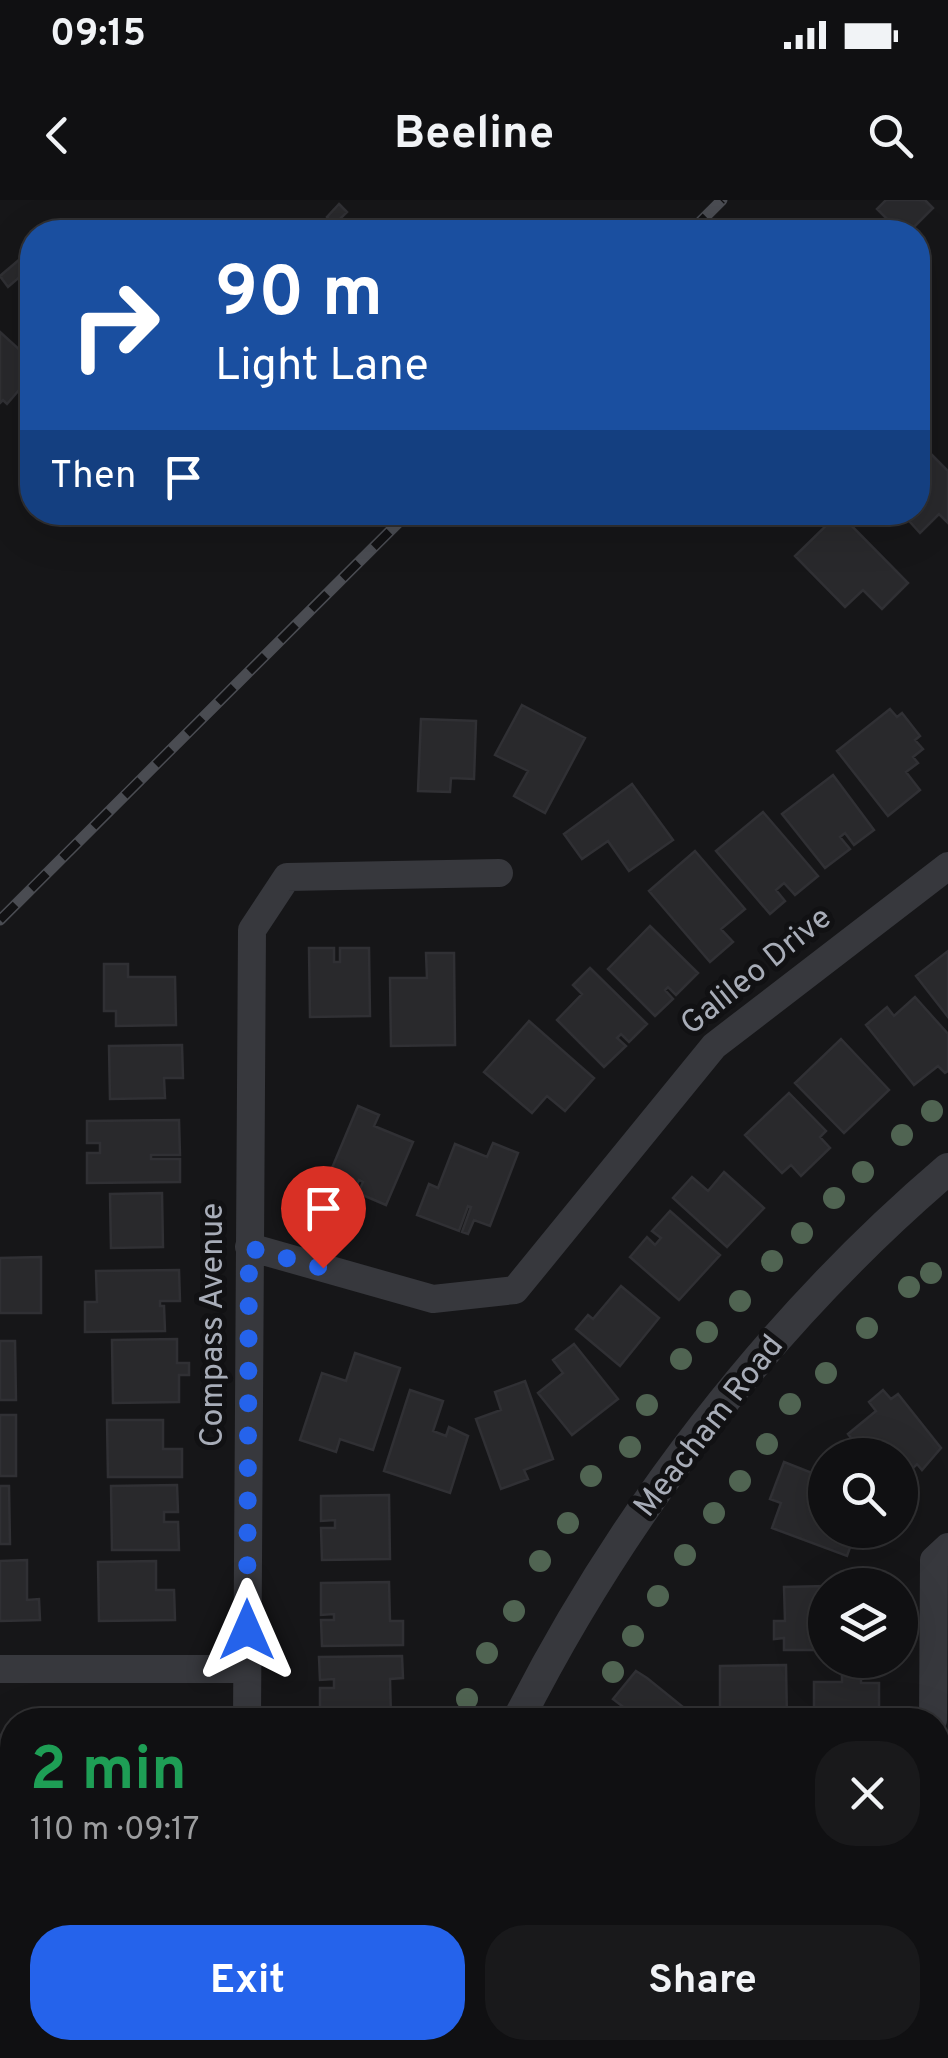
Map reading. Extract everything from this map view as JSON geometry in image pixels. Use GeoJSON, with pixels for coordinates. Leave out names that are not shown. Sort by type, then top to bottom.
{"type":"FeatureCollection","features":[{"type":"Feature","properties":{"kind":"street","name":"Galileo Drive"},"geometry":{"type":"LineString","coordinates":[[249,1248],[433,1299],[515,1290],[714,1046],[948,866]]}},
{"type":"Feature","properties":{"kind":"street","name":"Compass Avenue"},"geometry":{"type":"LineString","coordinates":[[247,1708],[252,930],[287,877],[500,873]]}},
{"type":"Feature","properties":{"kind":"street","name":"Meacham Road"},"geometry":{"type":"LineString","coordinates":[[525,1708],[596,1580],[670,1472],[730,1394],[861,1250],[948,1168]]}},
{"type":"Feature","properties":{"kind":"street"},"geometry":{"type":"LineString","coordinates":[[934,1708],[941,1554]]}},
{"type":"Feature","properties":{"kind":"street"},"geometry":{"type":"LineString","coordinates":[[0,1669],[247,1669]]}},
{"type":"Feature","properties":{"kind":"building"},"geometry":{"type":"Polygon","coordinates":[[[886,200],[925,200],[933,208],[921,220],[888,220],[877,209],[886,200]]]}},
{"type":"Feature","properties":{"kind":"building"},"geometry":{"type":"Polygon","coordinates":[[[339,204],[347,212],[339,220],[327,217],[339,204]]]}},
{"type":"Feature","properties":{"kind":"building"},"geometry":{"type":"Polygon","coordinates":[[[20,259],[20,277],[8,287],[0,276],[20,259]]]}},
{"type":"Feature","properties":{"kind":"building"},"geometry":{"type":"Polygon","coordinates":[[[0,332],[20,350],[20,389],[7,404],[3,400],[0,403],[0,332]]]}},
{"type":"Feature","properties":{"kind":"building"},"geometry":{"type":"Polygon","coordinates":[[[930,453],[948,471],[948,523],[939,514],[930,523],[930,453]]]}},
{"type":"Feature","properties":{"kind":"building"},"geometry":{"type":"Polygon","coordinates":[[[827,525],[851,525],[908,583],[882,609],[863,590],[845,607],[795,556],[827,525]]]}},
{"type":"Feature","properties":{"kind":"building"},"geometry":{"type":"Polygon","coordinates":[[[522,705],[585,738],[545,813],[514,796],[528,771],[495,755],[522,705]]]}},
{"type":"Feature","properties":{"kind":"building"},"geometry":{"type":"Polygon","coordinates":[[[890,709],[897,717],[902,713],[920,736],[915,740],[923,749],[913,757],[918,763],[906,772],[920,790],[888,816],[837,751],[890,709]]]}},
{"type":"Feature","properties":{"kind":"building"},"geometry":{"type":"Polygon","coordinates":[[[421,719],[476,721],[474,779],[451,778],[450,792],[418,791],[421,719]]]}},
{"type":"Feature","properties":{"kind":"building"},"geometry":{"type":"Polygon","coordinates":[[[833,775],[874,830],[854,845],[845,833],[840,837],[850,849],[825,868],[782,814],[833,775]]]}},
{"type":"Feature","properties":{"kind":"building"},"geometry":{"type":"Polygon","coordinates":[[[632,784],[673,840],[629,871],[608,841],[582,859],[564,834],[632,784]]]}},
{"type":"Feature","properties":{"kind":"building"},"geometry":{"type":"Polygon","coordinates":[[[763,812],[818,876],[795,895],[784,883],[776,890],[785,901],[770,914],[716,851],[763,812]]]}},
{"type":"Feature","properties":{"kind":"building"},"geometry":{"type":"Polygon","coordinates":[[[695,851],[745,909],[721,929],[733,942],[710,962],[649,891],[695,851]]]}},
{"type":"Feature","properties":{"kind":"building"},"geometry":{"type":"Polygon","coordinates":[[[650,926],[698,973],[676,995],[668,987],[665,990],[673,999],[655,1016],[608,969],[650,926]]]}},
{"type":"Feature","properties":{"kind":"building"},"geometry":{"type":"Polygon","coordinates":[[[309,948],[334,948],[334,962],[340,962],[340,948],[369,948],[370,1016],[310,1017],[309,948]]]}},
{"type":"Feature","properties":{"kind":"building"},"geometry":{"type":"Polygon","coordinates":[[[948,951],[948,1017],[916,976],[948,951]]]}},
{"type":"Feature","properties":{"kind":"building"},"geometry":{"type":"Polygon","coordinates":[[[426,953],[454,953],[455,1045],[391,1046],[390,978],[427,978],[426,953]]]}},
{"type":"Feature","properties":{"kind":"building"},"geometry":{"type":"Polygon","coordinates":[[[104,964],[128,964],[128,977],[175,977],[176,1025],[116,1026],[116,1011],[104,1011],[104,964]]]}},
{"type":"Feature","properties":{"kind":"building"},"geometry":{"type":"Polygon","coordinates":[[[590,968],[647,1024],[629,1042],[621,1034],[617,1038],[626,1046],[604,1067],[557,1020],[582,994],[573,985],[590,968]]]}},
{"type":"Feature","properties":{"kind":"building"},"geometry":{"type":"Polygon","coordinates":[[[915,997],[948,1034],[948,1071],[945,1073],[938,1066],[914,1085],[866,1025],[887,1007],[894,1016],[915,997]]]}},
{"type":"Feature","properties":{"kind":"building"},"geometry":{"type":"Polygon","coordinates":[[[529,1021],[594,1078],[565,1111],[547,1096],[532,1113],[484,1072],[529,1021]]]}},
{"type":"Feature","properties":{"kind":"building"},"geometry":{"type":"Polygon","coordinates":[[[841,1039],[889,1090],[844,1133],[795,1083],[841,1039]]]}},
{"type":"Feature","properties":{"kind":"building"},"geometry":{"type":"Polygon","coordinates":[[[182,1045],[183,1078],[164,1078],[165,1098],[110,1099],[109,1046],[182,1045]]]}},
{"type":"Feature","properties":{"kind":"building"},"geometry":{"type":"Polygon","coordinates":[[[789,1093],[826,1131],[820,1137],[830,1148],[801,1176],[791,1165],[782,1173],[745,1135],[789,1093]]]}},
{"type":"Feature","properties":{"kind":"building"},"geometry":{"type":"Polygon","coordinates":[[[358,1106],[379,1115],[374,1126],[413,1142],[386,1205],[358,1193],[363,1182],[359,1180],[354,1191],[327,1180],[358,1106]]]}},
{"type":"Feature","properties":{"kind":"building"},"geometry":{"type":"Polygon","coordinates":[[[179,1120],[180,1155],[151,1155],[151,1159],[180,1159],[180,1182],[87,1183],[87,1153],[100,1153],[100,1143],[87,1143],[87,1121],[179,1120]]]}},
{"type":"Feature","properties":{"kind":"building"},"geometry":{"type":"Polygon","coordinates":[[[493,1143],[518,1153],[490,1226],[474,1220],[468,1234],[462,1232],[471,1207],[468,1206],[459,1231],[417,1215],[429,1184],[438,1188],[455,1144],[487,1157],[493,1143]]]}},
{"type":"Feature","properties":{"kind":"building"},"geometry":{"type":"Polygon","coordinates":[[[724,1172],[764,1208],[727,1247],[673,1198],[692,1177],[708,1191],[724,1172]]]}},
{"type":"Feature","properties":{"kind":"building"},"geometry":{"type":"Polygon","coordinates":[[[162,1193],[163,1247],[111,1248],[110,1194],[162,1193]]]}},
{"type":"Feature","properties":{"kind":"building"},"geometry":{"type":"Polygon","coordinates":[[[670,1211],[720,1255],[679,1300],[630,1257],[647,1237],[655,1245],[661,1238],[652,1231],[670,1211]]]}},
{"type":"Feature","properties":{"kind":"building"},"geometry":{"type":"Polygon","coordinates":[[[41,1257],[41,1313],[0,1313],[0,1258],[41,1257]]]}},
{"type":"Feature","properties":{"kind":"building"},"geometry":{"type":"Polygon","coordinates":[[[179,1270],[180,1301],[160,1301],[160,1306],[164,1306],[165,1331],[85,1332],[85,1302],[97,1302],[96,1271],[179,1270]]]}},
{"type":"Feature","properties":{"kind":"building"},"geometry":{"type":"Polygon","coordinates":[[[621,1286],[659,1318],[620,1366],[576,1329],[588,1315],[593,1319],[621,1286]]]}},
{"type":"Feature","properties":{"kind":"building"},"geometry":{"type":"Polygon","coordinates":[[[177,1339],[177,1363],[189,1363],[189,1375],[179,1375],[179,1402],[113,1403],[112,1340],[177,1339]]]}},
{"type":"Feature","properties":{"kind":"building"},"geometry":{"type":"Polygon","coordinates":[[[0,1341],[15,1341],[16,1400],[0,1400],[0,1341]]]}},
{"type":"Feature","properties":{"kind":"building"},"geometry":{"type":"Polygon","coordinates":[[[574,1344],[618,1399],[572,1435],[538,1393],[563,1373],[553,1360],[574,1344]]]}},
{"type":"Feature","properties":{"kind":"building"},"geometry":{"type":"Polygon","coordinates":[[[355,1353],[400,1368],[373,1450],[340,1439],[336,1452],[300,1440],[322,1373],[346,1381],[355,1353]]]}},
{"type":"Feature","properties":{"kind":"building"},"geometry":{"type":"Polygon","coordinates":[[[525,1381],[553,1459],[524,1470],[528,1479],[501,1489],[476,1419],[501,1410],[495,1392],[525,1381]]]}},
{"type":"Feature","properties":{"kind":"building"},"geometry":{"type":"Polygon","coordinates":[[[410,1390],[443,1401],[433,1431],[446,1436],[449,1427],[468,1436],[450,1493],[384,1471],[410,1390]]]}},
{"type":"Feature","properties":{"kind":"building"},"geometry":{"type":"Polygon","coordinates":[[[883,1390],[891,1399],[898,1394],[941,1448],[922,1470],[918,1465],[918,1438],[851,1438],[848,1434],[876,1411],[869,1402],[883,1390]]]}},
{"type":"Feature","properties":{"kind":"building"},"geometry":{"type":"Polygon","coordinates":[[[0,1415],[16,1415],[16,1476],[0,1476],[0,1415]]]}},
{"type":"Feature","properties":{"kind":"building"},"geometry":{"type":"Polygon","coordinates":[[[107,1420],[163,1420],[163,1449],[182,1449],[182,1477],[108,1477],[107,1420]]]}},
{"type":"Feature","properties":{"kind":"building"},"geometry":{"type":"Polygon","coordinates":[[[784,1462],[808,1471],[808,1541],[772,1528],[781,1503],[770,1499],[784,1462]]]}},
{"type":"Feature","properties":{"kind":"building"},"geometry":{"type":"Polygon","coordinates":[[[177,1485],[178,1512],[164,1512],[164,1522],[178,1522],[179,1550],[112,1550],[111,1486],[177,1485]]]}},
{"type":"Feature","properties":{"kind":"building"},"geometry":{"type":"Polygon","coordinates":[[[0,1486],[9,1486],[10,1544],[0,1544],[0,1486]]]}},
{"type":"Feature","properties":{"kind":"building"},"geometry":{"type":"Polygon","coordinates":[[[389,1495],[390,1559],[322,1560],[321,1528],[335,1528],[335,1520],[321,1521],[321,1496],[389,1495]]]}},
{"type":"Feature","properties":{"kind":"building"},"geometry":{"type":"Polygon","coordinates":[[[826,1548],[850,1548],[847,1556],[826,1548]]]}},
{"type":"Feature","properties":{"kind":"building"},"geometry":{"type":"Polygon","coordinates":[[[27,1560],[27,1600],[39,1599],[40,1620],[0,1621],[0,1561],[27,1560]]]}},
{"type":"Feature","properties":{"kind":"building"},"geometry":{"type":"Polygon","coordinates":[[[156,1561],[156,1590],[174,1590],[175,1620],[99,1621],[98,1562],[156,1561]]]}},
{"type":"Feature","properties":{"kind":"building"},"geometry":{"type":"Polygon","coordinates":[[[389,1582],[390,1621],[403,1621],[403,1645],[322,1646],[321,1620],[334,1620],[334,1614],[321,1615],[321,1583],[389,1582]]]}},
{"type":"Feature","properties":{"kind":"building"},"geometry":{"type":"Polygon","coordinates":[[[808,1586],[808,1650],[784,1650],[784,1638],[774,1639],[774,1621],[785,1621],[784,1587],[808,1586]]]}},
{"type":"Feature","properties":{"kind":"building"},"geometry":{"type":"Polygon","coordinates":[[[402,1656],[403,1678],[390,1679],[391,1708],[320,1708],[320,1688],[334,1688],[334,1679],[320,1680],[319,1657],[402,1656]]]}},
{"type":"Feature","properties":{"kind":"building"},"geometry":{"type":"Polygon","coordinates":[[[786,1665],[787,1708],[720,1708],[720,1666],[786,1665]]]}},
{"type":"Feature","properties":{"kind":"building"},"geometry":{"type":"Polygon","coordinates":[[[636,1671],[684,1708],[620,1708],[613,1699],[636,1671]]]}},
{"type":"Feature","properties":{"kind":"building"},"geometry":{"type":"Polygon","coordinates":[[[842,1678],[861,1678],[861,1683],[879,1683],[879,1708],[814,1708],[814,1682],[842,1682],[842,1678]]]}},
{"type":"Feature","properties":{"kind":"railway"},"geometry":{"type":"LineString","coordinates":[[702,220],[722,200]]}},
{"type":"Feature","properties":{"kind":"railway"},"geometry":{"type":"LineString","coordinates":[[0,920],[396,525]]}},
{"type":"Feature","properties":{"kind":"route"},"geometry":{"type":"LineString","coordinates":[[247,1630],[249,1248],[323,1268]]}}]}
